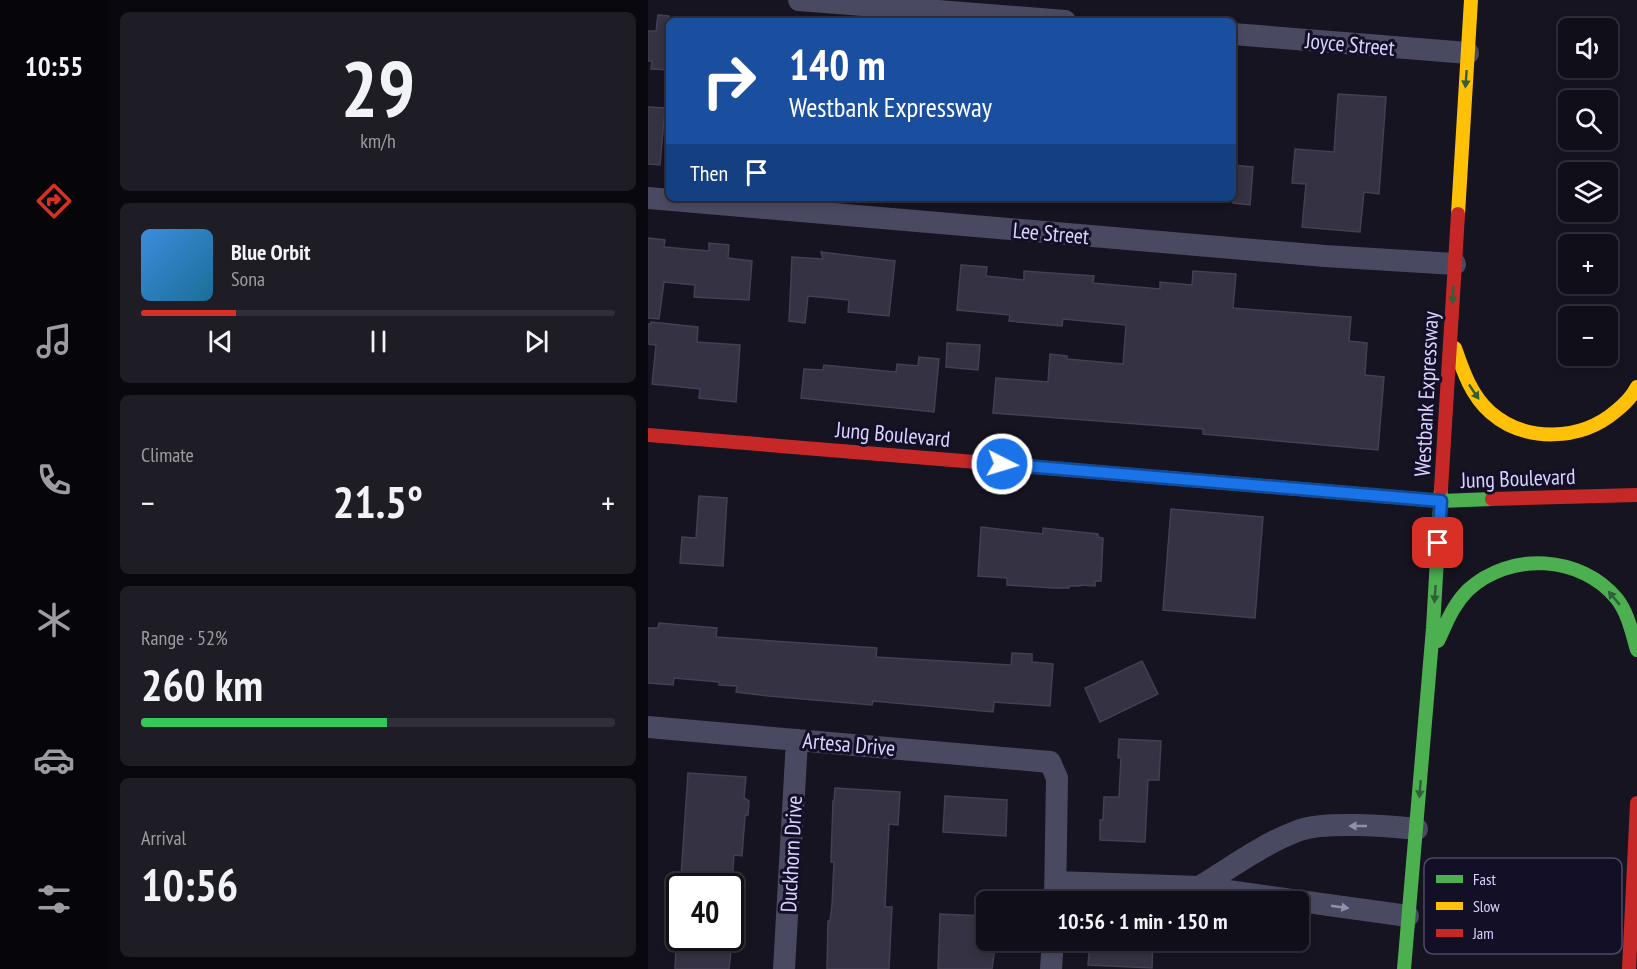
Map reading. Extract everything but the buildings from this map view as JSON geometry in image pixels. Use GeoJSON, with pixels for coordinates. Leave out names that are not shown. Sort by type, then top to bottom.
{"type":"FeatureCollection","features":[{"type":"Feature","properties":{"kind":"main road","name":"Westbank Expressway"},"geometry":{"type":"LineString","coordinates":[[1404,969],[1441,501],[1471,0]]}},
{"type":"Feature","properties":{"kind":"main road"},"geometry":{"type":"LineString","coordinates":[[1451,338],[1464,374],[1480,401],[1491,413],[1507,424],[1528,431],[1548,435],[1570,434],[1584,430],[1615,414],[1634,394],[1637,387]]}},
{"type":"Feature","properties":{"kind":"main road","name":"Jung Boulevard"},"geometry":{"type":"LineString","coordinates":[[648,435],[1441,501],[1637,495]]}},
{"type":"Feature","properties":{"kind":"main road"},"geometry":{"type":"LineString","coordinates":[[1430,659],[1453,607],[1474,585],[1499,570],[1544,561],[1571,565],[1592,577],[1616,598],[1630,624],[1637,650]]}},
{"type":"Feature","properties":{"kind":"main road"},"geometry":{"type":"LineString","coordinates":[[1629,969],[1637,803]]}},
{"type":"Feature","properties":{"kind":"street"},"geometry":{"type":"LineString","coordinates":[[799,0],[1027,18]]}},
{"type":"Feature","properties":{"kind":"street","name":"Joyce Street"},"geometry":{"type":"LineString","coordinates":[[1236,34],[1468,53]]}},
{"type":"Feature","properties":{"kind":"street","name":"Lee Street"},"geometry":{"type":"LineString","coordinates":[[648,198],[666,200]]}},
{"type":"Feature","properties":{"kind":"street","name":"Lee Street"},"geometry":{"type":"LineString","coordinates":[[683,201],[1325,256],[1455,264]]}},
{"type":"Feature","properties":{"kind":"street","name":"Artesa Drive"},"geometry":{"type":"LineString","coordinates":[[648,727],[1050,762],[1057,778],[1056,891]]}},
{"type":"Feature","properties":{"kind":"street","name":"Duckhorn Drive"},"geometry":{"type":"LineString","coordinates":[[784,969],[797,740]]}},
{"type":"Feature","properties":{"kind":"street"},"geometry":{"type":"LineString","coordinates":[[1199,888],[1266,845],[1302,828],[1388,825],[1416,829]]}},
{"type":"Feature","properties":{"kind":"street"},"geometry":{"type":"LineString","coordinates":[[1092,891],[1199,888],[1408,916]]}},
{"type":"Feature","properties":{"kind":"street"},"geometry":{"type":"LineString","coordinates":[[1052,969],[1053,951]]}},
{"type":"Feature","properties":{"kind":"traffic: fast"},"geometry":{"type":"LineString","coordinates":[[1156,477],[1441,501],[1492,499]]}},
{"type":"Feature","properties":{"kind":"traffic: fast"},"geometry":{"type":"LineString","coordinates":[[1404,969],[1433,628],[1441,489]]}},
{"type":"Feature","properties":{"kind":"traffic: fast"},"geometry":{"type":"LineString","coordinates":[[1438,641],[1458,602],[1468,590],[1485,577],[1524,564],[1545,563],[1565,567],[1602,584],[1624,610],[1637,650]]}},
{"type":"Feature","properties":{"kind":"traffic: slow"},"geometry":{"type":"LineString","coordinates":[[1458,214],[1471,0]]}},
{"type":"Feature","properties":{"kind":"traffic: slow"},"geometry":{"type":"LineString","coordinates":[[1455,348],[1468,382],[1483,405],[1504,422],[1536,433],[1570,433],[1602,421],[1631,397],[1637,387]]}},
{"type":"Feature","properties":{"kind":"traffic: jam"},"geometry":{"type":"LineString","coordinates":[[1441,489],[1458,214]]}},
{"type":"Feature","properties":{"kind":"traffic: jam"},"geometry":{"type":"LineString","coordinates":[[648,435],[1156,477]]}},
{"type":"Feature","properties":{"kind":"traffic: jam"},"geometry":{"type":"LineString","coordinates":[[1492,499],[1637,495]]}},
{"type":"Feature","properties":{"kind":"traffic: jam"},"geometry":{"type":"LineString","coordinates":[[1629,969],[1637,803]]}},
{"type":"Feature","properties":{"kind":"route"},"geometry":{"type":"LineString","coordinates":[[1002,464],[1441,501],[1438,543]]}}]}
